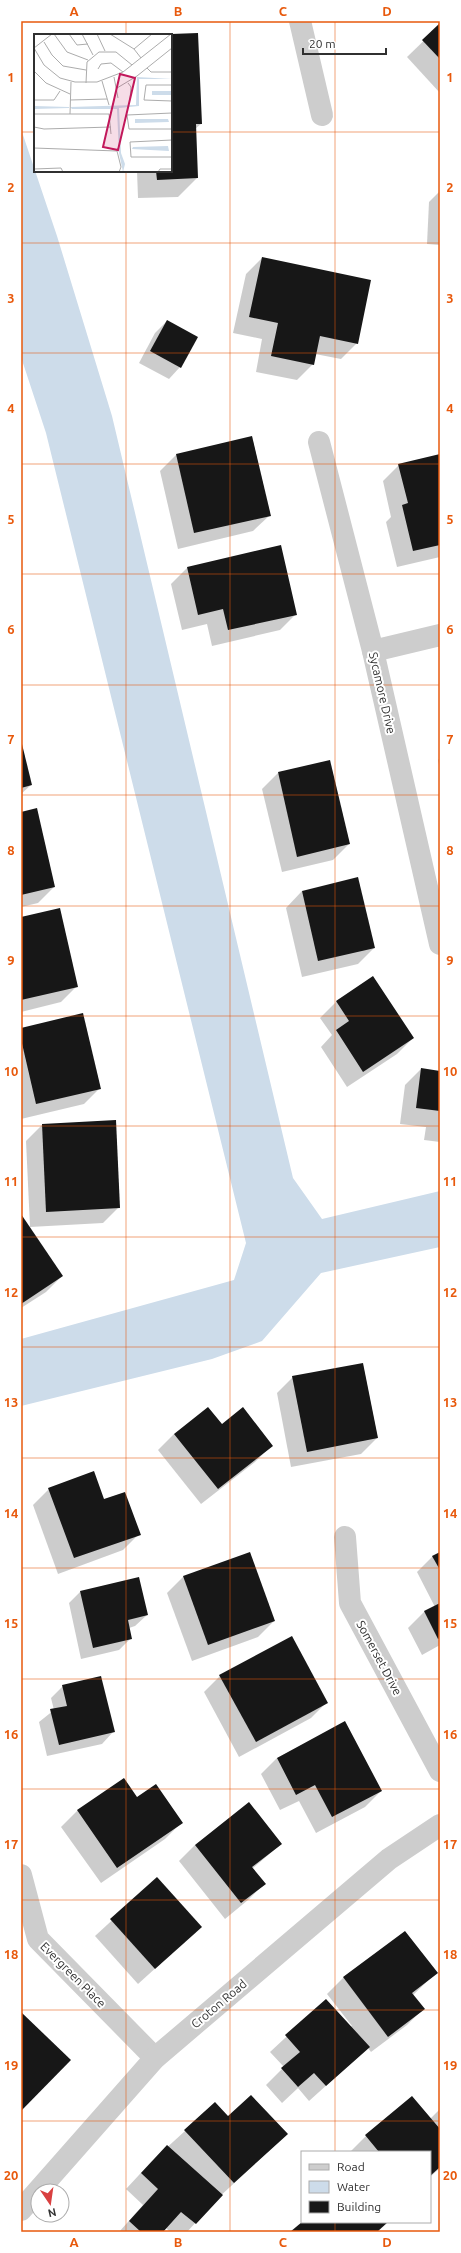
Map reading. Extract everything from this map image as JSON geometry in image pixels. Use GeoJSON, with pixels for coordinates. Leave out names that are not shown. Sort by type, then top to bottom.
{"type":"FeatureCollection","features":[{"type":"Feature","properties":{"kind":"street"},"geometry":{"type":"LineString","coordinates":[[300,21],[322,114]]}},
{"type":"Feature","properties":{"kind":"street","name":"Sycamore Drive"},"geometry":{"type":"LineString","coordinates":[[319,442],[373,651],[440,944]]}},
{"type":"Feature","properties":{"kind":"street"},"geometry":{"type":"LineString","coordinates":[[373,651],[440,635]]}},
{"type":"Feature","properties":{"kind":"street","name":"Somerset Drive"},"geometry":{"type":"LineString","coordinates":[[344,1537],[350,1603],[440,1771]]}},
{"type":"Feature","properties":{"kind":"street","name":"Croton Road"},"geometry":{"type":"LineString","coordinates":[[21,2210],[155,2058],[389,1859],[440,1825]]}},
{"type":"Feature","properties":{"kind":"street","name":"Evergreen Place"},"geometry":{"type":"LineString","coordinates":[[21,1875],[38,1939],[155,2058]]}},
{"type":"Feature","properties":{"kind":"water"},"geometry":{"type":"Polygon","coordinates":[[[21,129],[34,168],[34,172],[35,172],[57,236],[112,416],[293,1178],[322,1219],[440,1191],[440,1247],[321,1273],[262,1341],[212,1359],[21,1406],[21,1339],[234,1280],[246,1243],[46,433],[21,357],[21,129]]]}},
{"type":"Feature","properties":{"kind":"building"},"geometry":{"type":"Polygon","coordinates":[[[440,23],[440,59],[422,40],[440,23]]]}},
{"type":"Feature","properties":{"kind":"building"},"geometry":{"type":"Polygon","coordinates":[[[198,33],[202,124],[196,124],[198,178],[157,180],[156,172],[172,172],[171,34],[198,33]]]}},
{"type":"Feature","properties":{"kind":"building"},"geometry":{"type":"Polygon","coordinates":[[[262,257],[371,280],[358,344],[320,336],[314,365],[271,356],[278,323],[249,317],[262,257]]]}},
{"type":"Feature","properties":{"kind":"building"},"geometry":{"type":"Polygon","coordinates":[[[167,320],[198,337],[181,368],[150,351],[167,320]]]}},
{"type":"Feature","properties":{"kind":"building"},"geometry":{"type":"Polygon","coordinates":[[[252,436],[271,516],[194,533],[176,454],[252,436]]]}},
{"type":"Feature","properties":{"kind":"building"},"geometry":{"type":"Polygon","coordinates":[[[440,454],[440,545],[413,551],[402,505],[408,503],[398,464],[440,454]]]}},
{"type":"Feature","properties":{"kind":"building"},"geometry":{"type":"Polygon","coordinates":[[[281,545],[297,615],[228,630],[223,609],[198,615],[187,567],[281,545]]]}},
{"type":"Feature","properties":{"kind":"building"},"geometry":{"type":"Polygon","coordinates":[[[21,740],[32,785],[21,788],[21,740]]]}},
{"type":"Feature","properties":{"kind":"building"},"geometry":{"type":"Polygon","coordinates":[[[330,760],[350,844],[297,857],[278,772],[330,760]]]}},
{"type":"Feature","properties":{"kind":"building"},"geometry":{"type":"Polygon","coordinates":[[[37,808],[55,887],[21,895],[21,812],[37,808]]]}},
{"type":"Feature","properties":{"kind":"building"},"geometry":{"type":"Polygon","coordinates":[[[358,877],[375,948],[318,961],[302,891],[358,877]]]}},
{"type":"Feature","properties":{"kind":"building"},"geometry":{"type":"Polygon","coordinates":[[[60,908],[78,987],[21,1000],[21,917],[60,908]]]}},
{"type":"Feature","properties":{"kind":"building"},"geometry":{"type":"Polygon","coordinates":[[[373,976],[414,1038],[363,1072],[336,1030],[349,1021],[336,1001],[373,976]]]}},
{"type":"Feature","properties":{"kind":"building"},"geometry":{"type":"Polygon","coordinates":[[[83,1013],[101,1089],[36,1104],[21,1039],[21,1028],[83,1013]]]}},
{"type":"Feature","properties":{"kind":"building"},"geometry":{"type":"Polygon","coordinates":[[[421,1068],[440,1071],[440,1111],[416,1108],[421,1068]]]}},
{"type":"Feature","properties":{"kind":"building"},"geometry":{"type":"Polygon","coordinates":[[[116,1120],[120,1208],[46,1212],[42,1124],[116,1120]]]}},
{"type":"Feature","properties":{"kind":"building"},"geometry":{"type":"Polygon","coordinates":[[[21,1214],[63,1276],[21,1304],[21,1214]]]}},
{"type":"Feature","properties":{"kind":"building"},"geometry":{"type":"Polygon","coordinates":[[[363,1363],[378,1438],[307,1452],[292,1376],[363,1363]]]}},
{"type":"Feature","properties":{"kind":"building"},"geometry":{"type":"Polygon","coordinates":[[[208,1407],[222,1424],[243,1407],[273,1446],[218,1489],[174,1434],[208,1407]]]}},
{"type":"Feature","properties":{"kind":"building"},"geometry":{"type":"Polygon","coordinates":[[[94,1471],[104,1499],[125,1492],[141,1535],[74,1558],[48,1488],[94,1471]]]}},
{"type":"Feature","properties":{"kind":"building"},"geometry":{"type":"Polygon","coordinates":[[[250,1552],[275,1621],[208,1645],[183,1576],[250,1552]]]}},
{"type":"Feature","properties":{"kind":"building"},"geometry":{"type":"Polygon","coordinates":[[[440,1552],[440,1570],[432,1556],[440,1552]]]}},
{"type":"Feature","properties":{"kind":"building"},"geometry":{"type":"Polygon","coordinates":[[[139,1577],[148,1615],[128,1620],[132,1639],[93,1648],[80,1591],[139,1577]]]}},
{"type":"Feature","properties":{"kind":"building"},"geometry":{"type":"Polygon","coordinates":[[[440,1603],[440,1638],[438,1639],[424,1611],[440,1603]]]}},
{"type":"Feature","properties":{"kind":"building"},"geometry":{"type":"Polygon","coordinates":[[[292,1636],[328,1703],[256,1742],[219,1675],[292,1636]]]}},
{"type":"Feature","properties":{"kind":"building"},"geometry":{"type":"Polygon","coordinates":[[[101,1676],[115,1732],[59,1745],[50,1709],[67,1706],[62,1685],[101,1676]]]}},
{"type":"Feature","properties":{"kind":"building"},"geometry":{"type":"Polygon","coordinates":[[[345,1721],[382,1791],[332,1817],[315,1785],[296,1795],[277,1758],[345,1721]]]}},
{"type":"Feature","properties":{"kind":"building"},"geometry":{"type":"Polygon","coordinates":[[[124,1778],[137,1797],[156,1784],[183,1823],[117,1868],[77,1810],[124,1778]]]}},
{"type":"Feature","properties":{"kind":"building"},"geometry":{"type":"Polygon","coordinates":[[[249,1802],[282,1844],[252,1867],[266,1884],[241,1903],[195,1845],[249,1802]]]}},
{"type":"Feature","properties":{"kind":"building"},"geometry":{"type":"Polygon","coordinates":[[[157,1877],[202,1927],[155,1969],[110,1919],[157,1877]]]}},
{"type":"Feature","properties":{"kind":"building"},"geometry":{"type":"Polygon","coordinates":[[[405,1931],[438,1973],[412,1993],[425,2009],[388,2037],[343,1977],[405,1931]]]}},
{"type":"Feature","properties":{"kind":"building"},"geometry":{"type":"Polygon","coordinates":[[[326,1999],[370,2047],[326,2086],[314,2073],[298,2087],[281,2068],[300,2052],[285,2035],[326,1999]]]}},
{"type":"Feature","properties":{"kind":"building"},"geometry":{"type":"Polygon","coordinates":[[[21,2012],[71,2060],[21,2111],[21,2012]]]}},
{"type":"Feature","properties":{"kind":"building"},"geometry":{"type":"Polygon","coordinates":[[[251,2095],[288,2134],[234,2183],[184,2130],[215,2102],[228,2116],[251,2095]]]}},
{"type":"Feature","properties":{"kind":"building"},"geometry":{"type":"Polygon","coordinates":[[[412,2096],[440,2129],[440,2167],[431,2175],[431,2151],[378,2151],[365,2135],[412,2096]]]}},
{"type":"Feature","properties":{"kind":"building"},"geometry":{"type":"Polygon","coordinates":[[[167,2145],[223,2195],[196,2224],[181,2212],[163,2232],[141,2232],[129,2221],[158,2189],[141,2173],[167,2145]]]}},
{"type":"Feature","properties":{"kind":"building"},"geometry":{"type":"Polygon","coordinates":[[[301,2223],[387,2223],[377,2232],[290,2232],[301,2223]]]}}]}
